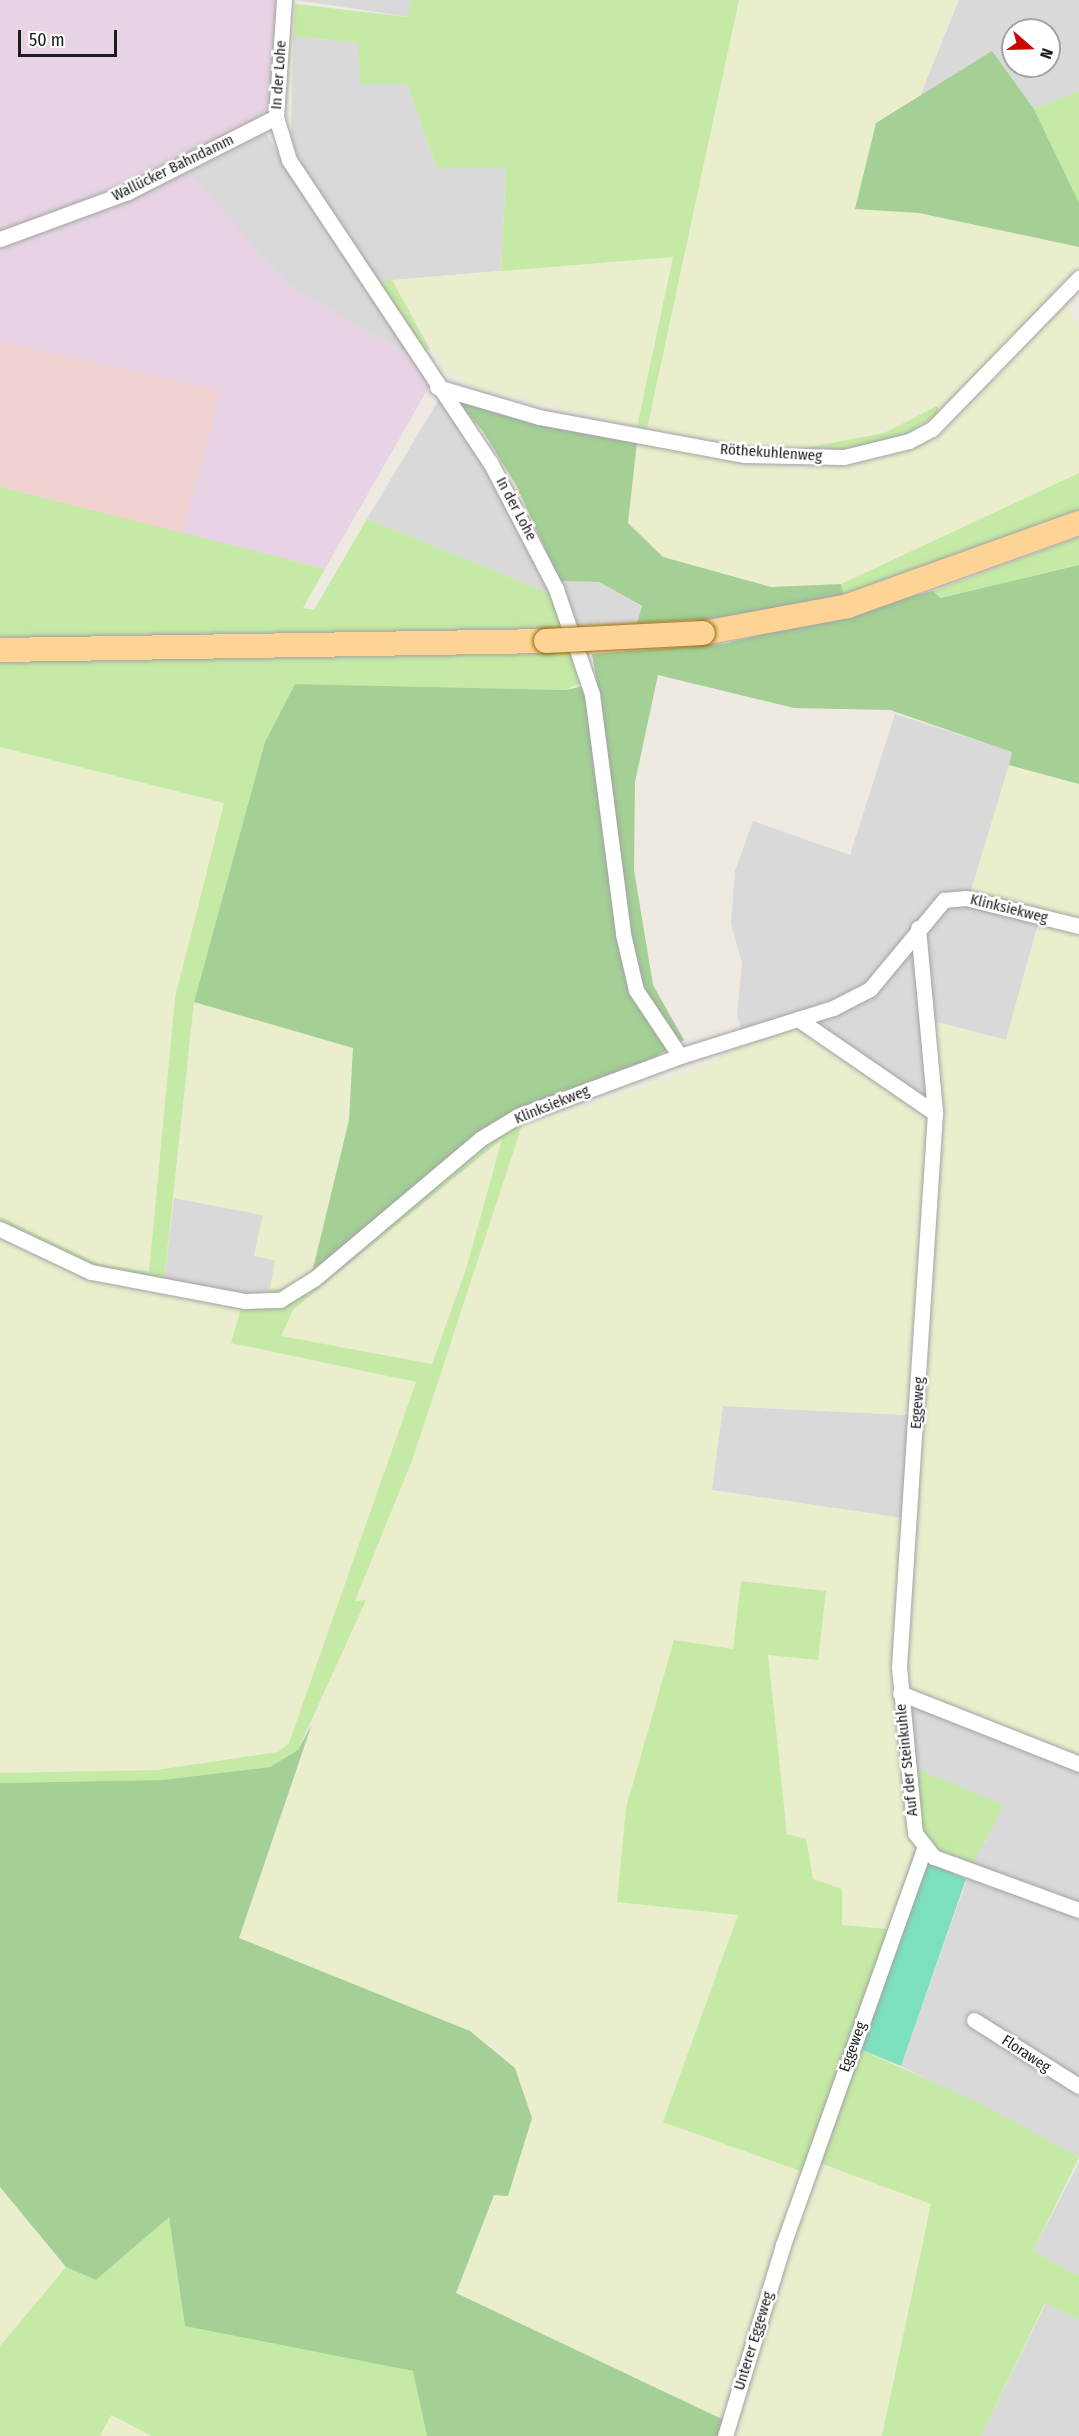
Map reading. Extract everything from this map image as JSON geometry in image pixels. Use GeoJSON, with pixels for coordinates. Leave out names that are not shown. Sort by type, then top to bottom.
{"type":"FeatureCollection","features":[{"type":"Feature","properties":{"kind":"main road"},"geometry":{"type":"LineString","coordinates":[[0,650],[546,641],[703,633],[859,603],[1079,523]]}},
{"type":"Feature","properties":{"kind":"street","name":"In der Lohe"},"geometry":{"type":"LineString","coordinates":[[284,0],[276,117],[289,160],[519,512],[582,654],[592,694],[625,945],[636,990],[680,1056]]}},
{"type":"Feature","properties":{"kind":"street","name":"Wallücker Bahndamm"},"geometry":{"type":"LineString","coordinates":[[0,239],[128,192],[276,117]]}},
{"type":"Feature","properties":{"kind":"street","name":"Röthekuhlenweg"},"geometry":{"type":"LineString","coordinates":[[437,387],[539,417],[746,455],[844,458],[909,441],[932,429],[1079,279]]}},
{"type":"Feature","properties":{"kind":"street","name":"Klinksiekweg"},"geometry":{"type":"LineString","coordinates":[[0,1229],[91,1272],[245,1301],[280,1300],[314,1279],[480,1139],[518,1116],[680,1056],[798,1019],[870,989],[918,928],[944,900],[966,898],[1079,926]]}},
{"type":"Feature","properties":{"kind":"street","name":"Eggeweg"},"geometry":{"type":"LineString","coordinates":[[900,1694],[935,1113],[918,928]]}},
{"type":"Feature","properties":{"kind":"street"},"geometry":{"type":"LineString","coordinates":[[798,1019],[935,1113]]}},
{"type":"Feature","properties":{"kind":"street","name":"Auf der Steinkuhle"},"geometry":{"type":"LineString","coordinates":[[924,1849],[915,1833],[900,1694],[1079,1764]]}},
{"type":"Feature","properties":{"kind":"street","name":"Eggeweg"},"geometry":{"type":"LineString","coordinates":[[783,2246],[924,1849]]}},
{"type":"Feature","properties":{"kind":"street"},"geometry":{"type":"LineString","coordinates":[[924,1849],[959,1868],[1079,1910]]}},
{"type":"Feature","properties":{"kind":"street","name":"Floraweg"},"geometry":{"type":"LineString","coordinates":[[974,2020],[1079,2086]]}},
{"type":"Feature","properties":{"kind":"street","name":"Unterer Eggeweg"},"geometry":{"type":"LineString","coordinates":[[724,2436],[783,2246]]}},
{"type":"Feature","properties":{"kind":"shaded area"},"geometry":{"type":"Polygon","coordinates":[[[0,0],[281,0],[269,114],[178,160],[289,286],[413,358],[429,387],[325,569],[182,533],[221,390],[0,342],[0,0]]]}},
{"type":"Feature","properties":{"kind":"shaded area"},"geometry":{"type":"Polygon","coordinates":[[[296,0],[411,0],[409,17],[296,0]]]}},
{"type":"Feature","properties":{"kind":"shaded area"},"geometry":{"type":"Polygon","coordinates":[[[959,0],[1079,0],[1079,91],[1034,109],[1011,78],[1061,78],[1061,18],[1001,18],[1001,64],[992,52],[920,96],[959,0]]]}},
{"type":"Feature","properties":{"kind":"shaded area"},"geometry":{"type":"Polygon","coordinates":[[[293,36],[358,43],[407,84],[437,168],[506,168],[501,271],[376,282],[303,170],[291,137],[293,36]]]}},
{"type":"Feature","properties":{"kind":"shaded area"},"geometry":{"type":"Polygon","coordinates":[[[266,133],[288,172],[413,358],[289,286],[187,172],[266,133]]]}},
{"type":"Feature","properties":{"kind":"shaded area"},"geometry":{"type":"Polygon","coordinates":[[[0,342],[221,390],[182,533],[0,487],[0,342]]]}},
{"type":"Feature","properties":{"kind":"shaded area"},"geometry":{"type":"Polygon","coordinates":[[[439,399],[487,467],[551,594],[367,519],[439,399]]]}},
{"type":"Feature","properties":{"kind":"shaded area"},"geometry":{"type":"Polygon","coordinates":[[[560,581],[599,582],[642,607],[637,623],[577,626],[560,581]]]}},
{"type":"Feature","properties":{"kind":"shaded area"},"geometry":{"type":"Polygon","coordinates":[[[895,714],[1013,752],[967,904],[1038,924],[1006,1040],[934,1022],[940,1116],[746,1042],[737,1015],[742,964],[731,923],[735,871],[753,821],[850,855],[895,714]]]}},
{"type":"Feature","properties":{"kind":"shaded area"},"geometry":{"type":"Polygon","coordinates":[[[174,1198],[263,1215],[254,1256],[276,1260],[267,1304],[163,1290],[174,1198]]]}},
{"type":"Feature","properties":{"kind":"shaded area"},"geometry":{"type":"Polygon","coordinates":[[[723,1406],[909,1415],[902,1518],[711,1490],[723,1406]]]}},
{"type":"Feature","properties":{"kind":"shaded area"},"geometry":{"type":"Polygon","coordinates":[[[896,1687],[1079,1757],[1079,2157],[901,2066],[980,1842],[987,1842],[912,1767],[896,1687]]]}},
{"type":"Feature","properties":{"kind":"shaded area"},"geometry":{"type":"Polygon","coordinates":[[[1079,2162],[1079,2276],[1033,2251],[1079,2162]]]}},
{"type":"Feature","properties":{"kind":"shaded area"},"geometry":{"type":"Polygon","coordinates":[[[1046,2303],[1079,2320],[1079,2436],[981,2436],[1046,2303]]]}},
{"type":"Feature","properties":{"kind":"green space"},"geometry":{"type":"Polygon","coordinates":[[[411,0],[739,0],[647,429],[637,427],[673,257],[501,271],[506,168],[437,168],[407,84],[360,84],[358,43],[293,36],[295,4],[408,17],[411,0]]]}},
{"type":"Feature","properties":{"kind":"green space"},"geometry":{"type":"Polygon","coordinates":[[[739,0],[958,0],[920,96],[876,123],[855,208],[919,213],[1079,247],[1079,272],[941,412],[937,406],[884,433],[804,448],[751,446],[647,429],[739,0]]]}},
{"type":"Feature","properties":{"kind":"green space"},"geometry":{"type":"Polygon","coordinates":[[[992,51],[1001,63],[1001,78],[1012,78],[1034,109],[1079,203],[1079,247],[919,213],[855,209],[876,123],[992,51]]]}},
{"type":"Feature","properties":{"kind":"green space"},"geometry":{"type":"Polygon","coordinates":[[[1079,91],[1079,203],[1034,109],[1079,91]]]}},
{"type":"Feature","properties":{"kind":"green space"},"geometry":{"type":"Polygon","coordinates":[[[673,256],[637,427],[469,385],[443,367],[392,280],[673,256]]]}},
{"type":"Feature","properties":{"kind":"green space"},"geometry":{"type":"Polygon","coordinates":[[[392,280],[430,349],[425,352],[376,282],[392,280]]]}},
{"type":"Feature","properties":{"kind":"green space"},"geometry":{"type":"Polygon","coordinates":[[[1062,306],[1068,306],[1079,326],[1079,473],[841,584],[771,587],[737,580],[663,557],[628,523],[637,442],[802,470],[906,450],[942,435],[1062,306]]]}},
{"type":"Feature","properties":{"kind":"green space"},"geometry":{"type":"Polygon","coordinates":[[[455,399],[536,425],[637,442],[628,523],[663,557],[771,587],[841,584],[844,597],[742,617],[637,623],[642,606],[599,582],[560,581],[516,485],[482,430],[455,399]]]}},
{"type":"Feature","properties":{"kind":"green space"},"geometry":{"type":"Polygon","coordinates":[[[937,406],[941,412],[906,434],[843,451],[803,453],[804,448],[884,433],[937,406]]]}},
{"type":"Feature","properties":{"kind":"green space"},"geometry":{"type":"Polygon","coordinates":[[[1079,473],[1079,510],[912,577],[844,597],[841,584],[1079,473]]]}},
{"type":"Feature","properties":{"kind":"green space"},"geometry":{"type":"Polygon","coordinates":[[[0,487],[325,569],[303,608],[314,610],[367,519],[551,594],[582,682],[566,690],[295,684],[265,742],[194,1002],[163,1290],[0,1233],[0,1217],[99,1264],[149,1272],[175,998],[224,803],[0,747],[0,487]]]}},
{"type":"Feature","properties":{"kind":"green space"},"geometry":{"type":"Polygon","coordinates":[[[1079,537],[1079,565],[939,598],[933,591],[1079,537]]]}},
{"type":"Feature","properties":{"kind":"green space"},"geometry":{"type":"Polygon","coordinates":[[[1079,565],[1079,784],[1009,765],[1012,752],[890,710],[794,708],[658,675],[635,782],[634,870],[653,985],[684,1040],[647,1062],[529,1104],[311,1277],[349,1120],[353,1048],[194,1002],[265,742],[295,684],[566,690],[597,683],[592,654],[724,644],[933,591],[940,598],[1079,565]]]}},
{"type":"Feature","properties":{"kind":"green space"},"geometry":{"type":"Polygon","coordinates":[[[0,747],[225,803],[175,998],[149,1272],[99,1264],[0,1217],[0,747]]]}},
{"type":"Feature","properties":{"kind":"green space"},"geometry":{"type":"Polygon","coordinates":[[[1009,765],[1079,784],[1079,1757],[896,1688],[914,1850],[889,1929],[842,1926],[813,1879],[806,1839],[787,1834],[768,1655],[741,1581],[733,1649],[675,1640],[617,1902],[738,1914],[663,2122],[803,2172],[724,2420],[456,2293],[494,2195],[508,2195],[532,2118],[515,2068],[494,2047],[239,1938],[334,1664],[365,1600],[354,1602],[413,1458],[522,1126],[699,1068],[746,1042],[807,1026],[939,1115],[934,1021],[1006,1040],[1038,924],[967,904],[1009,765]],[[723,1406],[712,1490],[902,1518],[909,1415],[723,1406]]]}},
{"type":"Feature","properties":{"kind":"green space"},"geometry":{"type":"Polygon","coordinates":[[[194,1002],[353,1048],[349,1120],[311,1277],[291,1288],[270,1289],[275,1260],[254,1256],[263,1215],[174,1198],[194,1002]]]}},
{"type":"Feature","properties":{"kind":"green space"},"geometry":{"type":"Polygon","coordinates":[[[529,1104],[413,1458],[355,1601],[366,1600],[298,1750],[270,1767],[162,1780],[0,1783],[0,1773],[157,1770],[278,1752],[289,1743],[416,1382],[231,1343],[242,1305],[266,1304],[270,1289],[291,1288],[529,1104]],[[502,1139],[293,1310],[281,1336],[432,1364],[467,1266],[502,1139]]]}},
{"type":"Feature","properties":{"kind":"green space"},"geometry":{"type":"Polygon","coordinates":[[[503,1139],[467,1266],[431,1364],[281,1336],[292,1313],[503,1139]]]}},
{"type":"Feature","properties":{"kind":"green space"},"geometry":{"type":"Polygon","coordinates":[[[0,1233],[54,1262],[242,1305],[231,1343],[416,1381],[289,1743],[278,1752],[157,1770],[0,1773],[0,1233]]]}},
{"type":"Feature","properties":{"kind":"green space"},"geometry":{"type":"Polygon","coordinates":[[[741,1581],[826,1591],[818,1660],[768,1655],[787,1834],[806,1839],[813,1879],[842,1889],[842,1925],[889,1929],[914,1850],[930,1862],[860,2049],[981,2104],[1079,2157],[1033,2251],[1079,2276],[1079,2320],[1045,2303],[981,2436],[882,2436],[931,2204],[820,2163],[789,2246],[803,2172],[663,2122],[738,1915],[617,1902],[626,1808],[674,1640],[733,1649],[741,1581]]]}},
{"type":"Feature","properties":{"kind":"green space"},"geometry":{"type":"Polygon","coordinates":[[[312,1724],[239,1938],[470,2031],[515,2068],[532,2118],[508,2196],[494,2195],[456,2293],[724,2420],[719,2436],[427,2436],[413,2371],[185,2326],[169,2217],[96,2280],[66,2267],[0,2187],[0,1783],[162,1780],[270,1767],[298,1750],[312,1724]]]}},
{"type":"Feature","properties":{"kind":"green space"},"geometry":{"type":"Polygon","coordinates":[[[912,1767],[1004,1805],[973,1863],[941,1855],[922,1840],[912,1767]]]}},
{"type":"Feature","properties":{"kind":"green space"},"geometry":{"type":"Polygon","coordinates":[[[930,1862],[966,1879],[901,2066],[860,2049],[923,1866],[930,1862]]]}},
{"type":"Feature","properties":{"kind":"green space"},"geometry":{"type":"Polygon","coordinates":[[[820,2163],[931,2204],[882,2436],[730,2436],[820,2163]]]}},
{"type":"Feature","properties":{"kind":"green space"},"geometry":{"type":"Polygon","coordinates":[[[0,2187],[66,2267],[0,2346],[0,2187]]]}},
{"type":"Feature","properties":{"kind":"green space"},"geometry":{"type":"Polygon","coordinates":[[[169,2216],[185,2325],[414,2371],[427,2436],[152,2436],[111,2415],[100,2436],[0,2436],[0,2346],[66,2267],[96,2280],[169,2216]]]}},
{"type":"Feature","properties":{"kind":"green space"},"geometry":{"type":"Polygon","coordinates":[[[111,2415],[152,2436],[100,2436],[111,2415]]]}}]}
